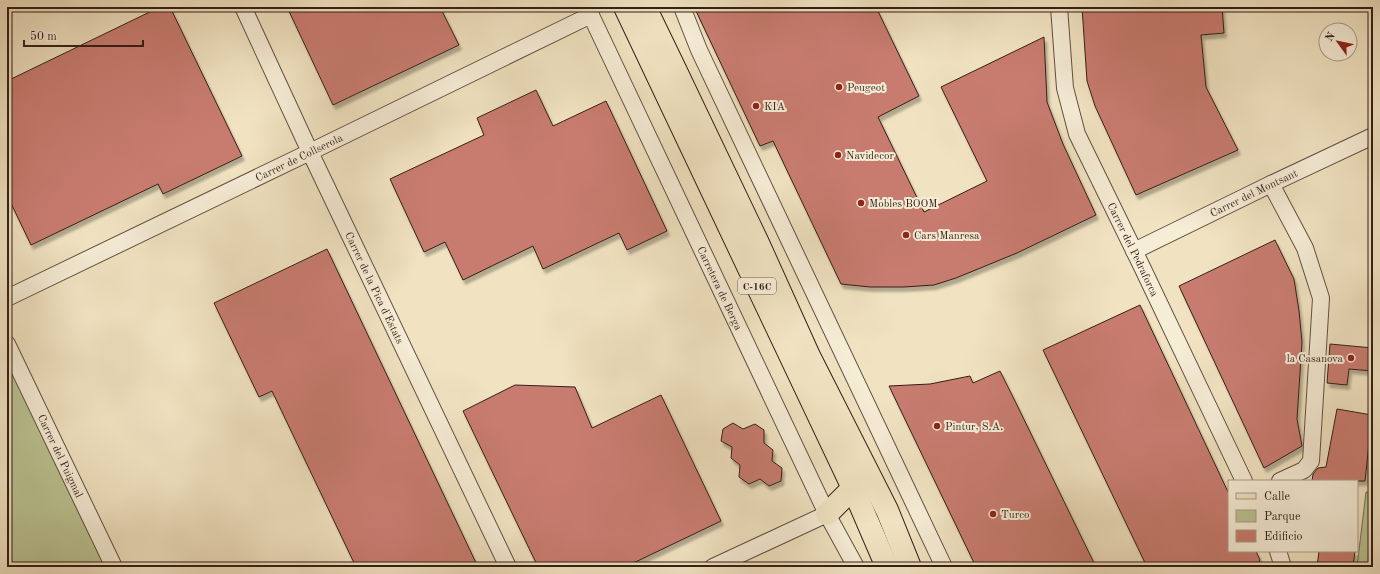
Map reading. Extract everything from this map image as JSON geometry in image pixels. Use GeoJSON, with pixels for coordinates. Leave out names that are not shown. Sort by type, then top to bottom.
{"type":"FeatureCollection","features":[{"type":"Feature","properties":{"kind":"main road","name":"C-16C"},"geometry":{"type":"LineString","coordinates":[[625,7],[854,488],[886,567]]}},
{"type":"Feature","properties":{"kind":"main road"},"geometry":{"type":"LineString","coordinates":[[633,7],[665,74],[671,104]]}},
{"type":"Feature","properties":{"kind":"main road","name":"C-16C"},"geometry":{"type":"LineString","coordinates":[[645,7],[758,243],[809,356],[887,510],[910,567]]}},
{"type":"Feature","properties":{"kind":"main road"},"geometry":{"type":"LineString","coordinates":[[661,7],[659,19],[674,66]]}},
{"type":"Feature","properties":{"kind":"main road"},"geometry":{"type":"LineString","coordinates":[[809,356],[819,393],[859,477],[854,488],[827,514]]}},
{"type":"Feature","properties":{"kind":"main road"},"geometry":{"type":"LineString","coordinates":[[827,514],[851,518],[886,567]]}},
{"type":"Feature","properties":{"kind":"street","name":"Carrer de la Pica d'Estats"},"geometry":{"type":"LineString","coordinates":[[242,7],[508,567]]}},
{"type":"Feature","properties":{"kind":"street"},"geometry":{"type":"LineString","coordinates":[[682,7],[705,65],[944,567]]}},
{"type":"Feature","properties":{"kind":"street","name":"Carrer del Pedraforca"},"geometry":{"type":"LineString","coordinates":[[1059,7],[1065,88],[1077,134],[1244,480]]}},
{"type":"Feature","properties":{"kind":"street","name":"Carrer de Collserola"},"geometry":{"type":"LineString","coordinates":[[7,298],[310,152],[589,11]]}},
{"type":"Feature","properties":{"kind":"street","name":"Carretera de Berga"},"geometry":{"type":"LineString","coordinates":[[589,11],[827,514],[856,567]]}},
{"type":"Feature","properties":{"kind":"street","name":"Carrer del Montsant"},"geometry":{"type":"LineString","coordinates":[[1134,251],[1373,136]]}},
{"type":"Feature","properties":{"kind":"street"},"geometry":{"type":"LineString","coordinates":[[1271,184],[1305,248],[1321,298],[1311,461],[1304,470],[1282,480]]}},
{"type":"Feature","properties":{"kind":"street","name":"Carrer del Puigmal"},"geometry":{"type":"LineString","coordinates":[[7,344],[114,567]]}},
{"type":"Feature","properties":{"kind":"street"},"geometry":{"type":"LineString","coordinates":[[713,567],[827,514]]}},
{"type":"Feature","properties":{"kind":"street"},"geometry":{"type":"LineString","coordinates":[[1278,552],[1283,567]]}},
{"type":"Feature","properties":{"kind":"green space"},"geometry":{"type":"Polygon","coordinates":[[[7,356],[106,567],[7,567],[7,356]]]}},
{"type":"Feature","properties":{"kind":"green space"},"geometry":{"type":"Polygon","coordinates":[[[1366,492],[1373,493],[1373,567],[1357,567],[1366,492]]]}},
{"type":"Feature","properties":{"kind":"building"},"geometry":{"type":"Polygon","coordinates":[[[160,7],[170,7],[242,156],[163,194],[158,184],[31,245],[7,195],[7,81],[160,7]]]}},
{"type":"Feature","properties":{"kind":"building"},"geometry":{"type":"Polygon","coordinates":[[[287,7],[440,7],[459,45],[333,105],[287,7]]]}},
{"type":"Feature","properties":{"kind":"building"},"geometry":{"type":"Polygon","coordinates":[[[705,7],[876,7],[919,96],[878,117],[924,212],[987,181],[941,87],[1044,37],[1047,102],[1063,144],[1096,215],[1017,253],[956,278],[934,285],[870,287],[841,284],[773,141],[760,146],[696,11],[705,7]]]}},
{"type":"Feature","properties":{"kind":"building"},"geometry":{"type":"Polygon","coordinates":[[[1082,7],[1222,7],[1224,33],[1201,35],[1206,87],[1238,150],[1136,195],[1095,106],[1087,81],[1082,7]]]}},
{"type":"Feature","properties":{"kind":"building"},"geometry":{"type":"Polygon","coordinates":[[[536,90],[553,126],[606,101],[667,231],[627,250],[619,233],[543,269],[533,246],[463,280],[445,242],[424,252],[390,179],[484,135],[477,118],[536,90]]]}},
{"type":"Feature","properties":{"kind":"building"},"geometry":{"type":"Polygon","coordinates":[[[1275,240],[1294,279],[1299,311],[1302,342],[1297,419],[1302,446],[1264,468],[1179,286],[1275,240]]]}},
{"type":"Feature","properties":{"kind":"building"},"geometry":{"type":"Polygon","coordinates":[[[327,249],[478,567],[356,567],[272,391],[259,397],[214,303],[327,249]]]}},
{"type":"Feature","properties":{"kind":"building"},"geometry":{"type":"Polygon","coordinates":[[[1140,305],[1228,492],[1228,552],[1256,552],[1260,560],[1257,567],[1147,567],[1043,350],[1140,305]]]}},
{"type":"Feature","properties":{"kind":"building","name":"la Casanova"},"geometry":{"type":"Polygon","coordinates":[[[1330,344],[1373,348],[1373,371],[1349,369],[1347,385],[1327,383],[1330,344]]]}},
{"type":"Feature","properties":{"kind":"building"},"geometry":{"type":"Polygon","coordinates":[[[1000,371],[1096,567],[976,567],[889,386],[930,384],[970,376],[973,383],[1000,371]]]}},
{"type":"Feature","properties":{"kind":"building"},"geometry":{"type":"Polygon","coordinates":[[[515,385],[575,387],[592,428],[661,395],[721,521],[625,567],[538,567],[463,411],[515,385]]]}},
{"type":"Feature","properties":{"kind":"building"},"geometry":{"type":"Polygon","coordinates":[[[1337,409],[1372,415],[1365,481],[1312,480],[1313,474],[1318,468],[1326,467],[1337,409]]]}},
{"type":"Feature","properties":{"kind":"building"},"geometry":{"type":"Polygon","coordinates":[[[733,423],[743,429],[755,424],[764,430],[764,443],[773,450],[772,461],[782,468],[781,481],[769,486],[760,479],[749,484],[739,477],[740,465],[731,458],[732,447],[721,441],[723,429],[733,423]]]}},
{"type":"Feature","properties":{"kind":"building"},"geometry":{"type":"Polygon","coordinates":[[[1319,552],[1355,552],[1353,567],[1317,567],[1319,552]]]}},
{"type":"Feature","properties":{"kind":"place","name":"Peugeot"},"geometry":{"type":"Point","coordinates":[839,87]}},
{"type":"Feature","properties":{"kind":"place","name":"KIA"},"geometry":{"type":"Point","coordinates":[756,106]}},
{"type":"Feature","properties":{"kind":"place","name":"Navidecor"},"geometry":{"type":"Point","coordinates":[838,155]}},
{"type":"Feature","properties":{"kind":"place","name":"Mobles BOOM"},"geometry":{"type":"Point","coordinates":[861,203]}},
{"type":"Feature","properties":{"kind":"place","name":"Cars Manresa"},"geometry":{"type":"Point","coordinates":[906,235]}},
{"type":"Feature","properties":{"kind":"place","name":"la Casanova"},"geometry":{"type":"Point","coordinates":[1351,358]}},
{"type":"Feature","properties":{"kind":"place","name":"Pintur, S.A."},"geometry":{"type":"Point","coordinates":[937,426]}},
{"type":"Feature","properties":{"kind":"place","name":"Turco"},"geometry":{"type":"Point","coordinates":[993,514]}}]}
